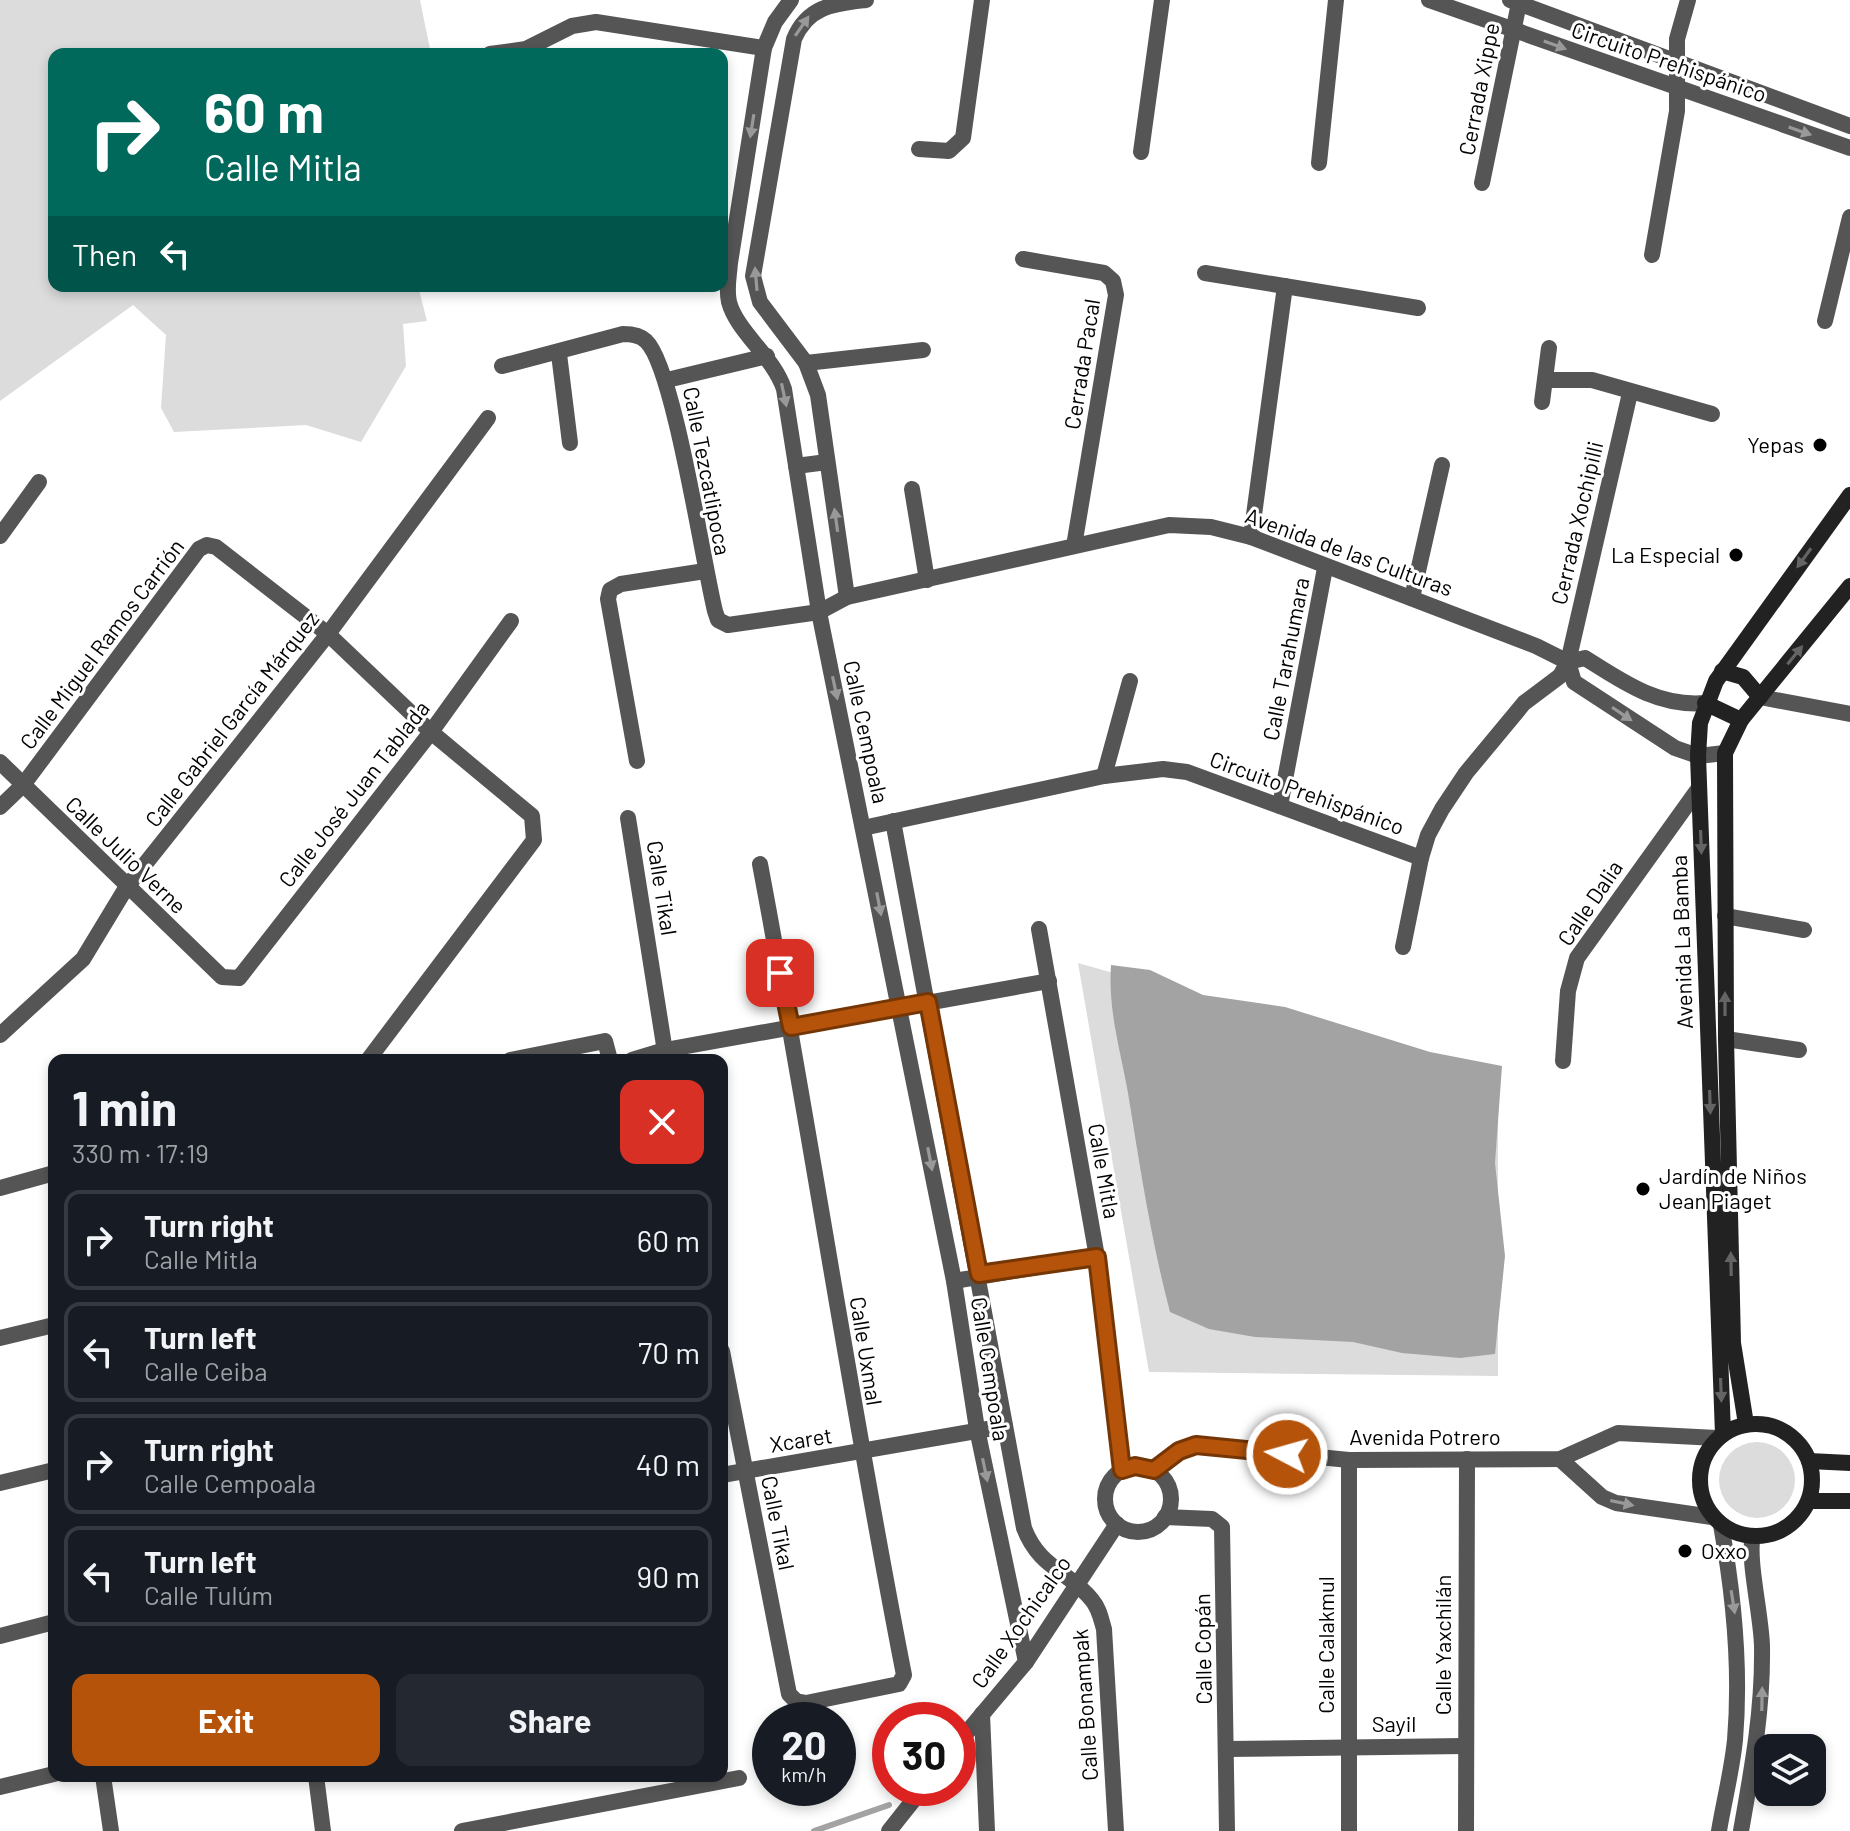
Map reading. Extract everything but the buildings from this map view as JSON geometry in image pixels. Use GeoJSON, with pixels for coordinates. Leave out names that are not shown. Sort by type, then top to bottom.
{"type":"FeatureCollection","features":[{"type":"Feature","properties":{"kind":"street"},"geometry":{"type":"LineString","coordinates":[[791,0],[775,22],[764,48],[728,297],[735,315],[767,356],[784,389],[819,612]]}},
{"type":"Feature","properties":{"kind":"street"},"geometry":{"type":"LineString","coordinates":[[847,597],[818,395],[806,363],[760,302],[753,276],[797,31],[812,13],[827,5],[866,0]]}},
{"type":"Feature","properties":{"kind":"street"},"geometry":{"type":"LineString","coordinates":[[919,149],[949,151],[963,138],[982,0]]}},
{"type":"Feature","properties":{"kind":"street"},"geometry":{"type":"LineString","coordinates":[[1141,152],[1162,0]]}},
{"type":"Feature","properties":{"kind":"street"},"geometry":{"type":"LineString","coordinates":[[1319,163],[1336,0]]}},
{"type":"Feature","properties":{"kind":"street","name":"Circuito Prehispánico"},"geometry":{"type":"LineString","coordinates":[[1429,0],[1850,148]]}},
{"type":"Feature","properties":{"kind":"street"},"geometry":{"type":"LineString","coordinates":[[1652,255],[1678,90],[1677,39],[1688,0]]}},
{"type":"Feature","properties":{"kind":"street","name":"Circuito Prehispánico"},"geometry":{"type":"LineString","coordinates":[[1514,2],[1850,126]]}},
{"type":"Feature","properties":{"kind":"street","name":"Cerrada Xippe"},"geometry":{"type":"LineString","coordinates":[[1482,183],[1514,30],[1514,2]]}},
{"type":"Feature","properties":{"kind":"street"},"geometry":{"type":"LineString","coordinates":[[534,48],[572,26],[596,22],[764,48]]}},
{"type":"Feature","properties":{"kind":"street"},"geometry":{"type":"LineString","coordinates":[[743,180],[769,182]]}},
{"type":"Feature","properties":{"kind":"street"},"geometry":{"type":"LineString","coordinates":[[1825,321],[1850,217]]}},
{"type":"Feature","properties":{"kind":"street","name":"Cerrada Pacal"},"geometry":{"type":"LineString","coordinates":[[1023,259],[1104,273],[1113,281],[1116,295],[1074,546]]}},
{"type":"Feature","properties":{"kind":"street"},"geometry":{"type":"LineString","coordinates":[[1205,273],[1418,308]]}},
{"type":"Feature","properties":{"kind":"street"},"geometry":{"type":"LineString","coordinates":[[1251,537],[1285,286]]}},
{"type":"Feature","properties":{"kind":"street","name":"Calle Tezcatlipoca"},"geometry":{"type":"LineString","coordinates":[[502,366],[559,354],[623,334],[634,334],[647,341],[667,380],[705,571],[718,620],[728,625]]}},
{"type":"Feature","properties":{"kind":"street"},"geometry":{"type":"LineString","coordinates":[[1542,402],[1549,348]]}},
{"type":"Feature","properties":{"kind":"street"},"geometry":{"type":"LineString","coordinates":[[806,363],[923,350]]}},
{"type":"Feature","properties":{"kind":"street"},"geometry":{"type":"LineString","coordinates":[[559,354],[570,443]]}},
{"type":"Feature","properties":{"kind":"street"},"geometry":{"type":"LineString","coordinates":[[667,380],[767,356]]}},
{"type":"Feature","properties":{"kind":"street"},"geometry":{"type":"LineString","coordinates":[[1545,380],[1592,380],[1712,414]]}},
{"type":"Feature","properties":{"kind":"street","name":"Cerrada Xochipilli"},"geometry":{"type":"LineString","coordinates":[[1568,662],[1630,393]]}},
{"type":"Feature","properties":{"kind":"street","name":"Calle Gabriel García Márquez"},"geometry":{"type":"LineString","coordinates":[[0,1035],[83,959],[126,888],[328,634],[488,418]]}},
{"type":"Feature","properties":{"kind":"street"},"geometry":{"type":"LineString","coordinates":[[796,466],[827,462]]}},
{"type":"Feature","properties":{"kind":"street"},"geometry":{"type":"LineString","coordinates":[[1412,598],[1442,465]]}},
{"type":"Feature","properties":{"kind":"street"},"geometry":{"type":"LineString","coordinates":[[0,536],[39,482]]}},
{"type":"Feature","properties":{"kind":"street"},"geometry":{"type":"LineString","coordinates":[[912,489],[927,580]]}},
{"type":"Feature","properties":{"kind":"street","name":"Avenida La Bamba"},"geometry":{"type":"LineString","coordinates":[[1720,1436],[1698,756],[1705,703],[1722,671],[1850,495]]}},
{"type":"Feature","properties":{"kind":"street","name":"Avenida de las Culturas"},"geometry":{"type":"LineString","coordinates":[[728,625],[819,612],[847,597],[1169,525],[1211,527],[1251,537],[1568,662],[1585,658],[1657,698],[1678,704],[1705,703]]}},
{"type":"Feature","properties":{"kind":"street","name":"Calle Miguel Ramos Carrión"},"geometry":{"type":"LineString","coordinates":[[0,807],[23,785],[199,549],[207,545],[216,547],[328,634]]}},
{"type":"Feature","properties":{"kind":"street","name":"Calle Tarahumara"},"geometry":{"type":"LineString","coordinates":[[1280,806],[1325,568]]}},
{"type":"Feature","properties":{"kind":"street","name":"Calle Tezcatlipoca"},"geometry":{"type":"LineString","coordinates":[[637,761],[608,599],[610,590],[621,584],[705,571]]}},
{"type":"Feature","properties":{"kind":"street","name":"Avenida La Bamba"},"geometry":{"type":"LineString","coordinates":[[1746,1424],[1733,1343],[1726,1039],[1725,753],[1741,720],[1850,586]]}},
{"type":"Feature","properties":{"kind":"street","name":"Calle Cempoala"},"geometry":{"type":"LineString","coordinates":[[819,612],[954,1281],[977,1429],[1026,1662]]}},
{"type":"Feature","properties":{"kind":"street","name":"Calle José Juan Tablada"},"geometry":{"type":"LineString","coordinates":[[222,977],[239,978],[431,732],[511,621]]}},
{"type":"Feature","properties":{"kind":"street"},"geometry":{"type":"LineString","coordinates":[[328,634],[431,732],[532,816],[535,829],[534,840],[373,1054]]}},
{"type":"Feature","properties":{"kind":"street"},"geometry":{"type":"LineString","coordinates":[[1568,662],[1574,682],[1669,745],[1698,756],[1725,753]]}},
{"type":"Feature","properties":{"kind":"street","name":"Circuito Prehispánico"},"geometry":{"type":"LineString","coordinates":[[863,828],[1104,776],[1163,769],[1187,772],[1421,858],[1428,835],[1453,789],[1524,703],[1560,676],[1568,662]]}},
{"type":"Feature","properties":{"kind":"street"},"geometry":{"type":"LineString","coordinates":[[1722,671],[1743,677],[1760,697],[1850,714]]}},
{"type":"Feature","properties":{"kind":"street"},"geometry":{"type":"LineString","coordinates":[[1104,776],[1130,681]]}},
{"type":"Feature","properties":{"kind":"street"},"geometry":{"type":"LineString","coordinates":[[1705,703],[1741,720]]}},
{"type":"Feature","properties":{"kind":"street","name":"Calle Julio Verne"},"geometry":{"type":"LineString","coordinates":[[0,762],[126,888],[222,977]]}},
{"type":"Feature","properties":{"kind":"street","name":"Calle Dalia"},"geometry":{"type":"LineString","coordinates":[[1563,1061],[1568,991],[1577,958],[1699,788]]}},
{"type":"Feature","properties":{"kind":"street","name":"Calle Tikal"},"geometry":{"type":"LineString","coordinates":[[628,818],[666,1054]]}},
{"type":"Feature","properties":{"kind":"street","name":"Calle Cempoala"},"geometry":{"type":"LineString","coordinates":[[893,821],[1028,1538],[1044,1561],[1075,1586]]}},
{"type":"Feature","properties":{"kind":"street"},"geometry":{"type":"LineString","coordinates":[[1403,947],[1421,858]]}},
{"type":"Feature","properties":{"kind":"street","name":"Calle Uxmal"},"geometry":{"type":"LineString","coordinates":[[760,864],[791,1027],[861,1453],[903,1681],[806,1703],[796,1701]]}},
{"type":"Feature","properties":{"kind":"street"},"geometry":{"type":"LineString","coordinates":[[1725,916],[1804,930]]}},
{"type":"Feature","properties":{"kind":"street","name":"Calle Mitla"},"geometry":{"type":"LineString","coordinates":[[1039,929],[1097,1257],[1122,1470]]}},
{"type":"Feature","properties":{"kind":"street"},"geometry":{"type":"LineString","coordinates":[[670,1054],[791,1027],[1049,981]]}},
{"type":"Feature","properties":{"kind":"street"},"geometry":{"type":"LineString","coordinates":[[1726,1039],[1799,1050]]}},
{"type":"Feature","properties":{"kind":"street"},"geometry":{"type":"LineString","coordinates":[[540,1054],[605,1041],[608,1054]]}},
{"type":"Feature","properties":{"kind":"street"},"geometry":{"type":"LineString","coordinates":[[0,1188],[48,1175]]}},
{"type":"Feature","properties":{"kind":"street"},"geometry":{"type":"LineString","coordinates":[[954,1281],[979,1274],[1097,1257]]}},
{"type":"Feature","properties":{"kind":"street"},"geometry":{"type":"LineString","coordinates":[[0,1338],[48,1326]]}},
{"type":"Feature","properties":{"kind":"street","name":"Calle Tikal"},"geometry":{"type":"LineString","coordinates":[[728,1382],[789,1694],[796,1701]]}},
{"type":"Feature","properties":{"kind":"street"},"geometry":{"type":"LineString","coordinates":[[1560,1459],[1602,1497],[1616,1503],[1717,1521],[1753,1537],[1785,1529],[1809,1501],[1812,1483],[1809,1461],[1793,1437],[1766,1424],[1746,1424],[1720,1436],[1707,1452],[1699,1485],[1717,1521],[1735,1611],[1735,1742],[1719,1831]]}},
{"type":"Feature","properties":{"kind":"street","name":"Xcaret"},"geometry":{"type":"LineString","coordinates":[[728,1474],[1005,1426]]}},
{"type":"Feature","properties":{"kind":"street","name":"Avenida Potrero"},"geometry":{"type":"LineString","coordinates":[[1154,1470],[1179,1451],[1196,1445],[1349,1460],[1560,1459],[1618,1433],[1720,1436]]}},
{"type":"Feature","properties":{"kind":"street","name":"Calle Yaxchilán"},"geometry":{"type":"LineString","coordinates":[[1466,1831],[1467,1459]]}},
{"type":"Feature","properties":{"kind":"street","name":"Calle Calakmul"},"geometry":{"type":"LineString","coordinates":[[1349,1460],[1349,1831]]}},
{"type":"Feature","properties":{"kind":"street"},"geometry":{"type":"LineString","coordinates":[[1809,1461],[1850,1463]]}},
{"type":"Feature","properties":{"kind":"street"},"geometry":{"type":"LineString","coordinates":[[1141,1466],[1154,1470],[1169,1487],[1170,1503],[1165,1517],[1157,1526],[1140,1532],[1117,1524],[1107,1508],[1109,1483],[1122,1470],[1141,1466]]}},
{"type":"Feature","properties":{"kind":"street"},"geometry":{"type":"LineString","coordinates":[[0,1483],[48,1471]]}},
{"type":"Feature","properties":{"kind":"street"},"geometry":{"type":"LineString","coordinates":[[1809,1501],[1850,1501]]}},
{"type":"Feature","properties":{"kind":"street","name":"Calle Copán"},"geometry":{"type":"LineString","coordinates":[[1165,1517],[1212,1519],[1222,1527],[1227,1831]]}},
{"type":"Feature","properties":{"kind":"street","name":"Calle Xochicalco"},"geometry":{"type":"LineString","coordinates":[[976,1721],[1026,1662],[1117,1524]]}},
{"type":"Feature","properties":{"kind":"street"},"geometry":{"type":"LineString","coordinates":[[1741,1831],[1761,1716],[1761,1629],[1750,1548],[1753,1537]]}},
{"type":"Feature","properties":{"kind":"street","name":"Calle Bonampak"},"geometry":{"type":"LineString","coordinates":[[1075,1586],[1092,1599],[1107,1646],[1116,1831]]}},
{"type":"Feature","properties":{"kind":"street"},"geometry":{"type":"LineString","coordinates":[[0,1636],[48,1624]]}},
{"type":"Feature","properties":{"kind":"street"},"geometry":{"type":"LineString","coordinates":[[982,1714],[987,1831]]}},
{"type":"Feature","properties":{"kind":"street","name":"Sayil"},"geometry":{"type":"LineString","coordinates":[[1227,1749],[1465,1746]]}},
{"type":"Feature","properties":{"kind":"street"},"geometry":{"type":"LineString","coordinates":[[0,1787],[48,1775]]}},
{"type":"Feature","properties":{"kind":"street"},"geometry":{"type":"LineString","coordinates":[[728,1780],[739,1778]]}},
{"type":"Feature","properties":{"kind":"street"},"geometry":{"type":"LineString","coordinates":[[104,1782],[111,1831]]}},
{"type":"Feature","properties":{"kind":"street"},"geometry":{"type":"LineString","coordinates":[[317,1782],[323,1831]]}},
{"type":"Feature","properties":{"kind":"street"},"geometry":{"type":"LineString","coordinates":[[462,1831],[718,1782]]}},
{"type":"Feature","properties":{"kind":"street"},"geometry":{"type":"LineString","coordinates":[[889,1831],[909,1806]]}},
{"type":"Feature","properties":{"kind":"shaded area"},"geometry":{"type":"Polygon","coordinates":[[[0,0],[420,0],[430,48],[48,48],[48,292],[420,292],[427,321],[403,324],[406,366],[361,442],[306,425],[174,432],[161,408],[166,335],[133,305],[0,401],[0,0]]]}},
{"type":"Feature","properties":{"kind":"shaded area"},"geometry":{"type":"Polygon","coordinates":[[[1078,963],[1498,1082],[1498,1376],[1149,1372],[1078,963]]]}},
{"type":"Feature","properties":{"kind":"shaded area"},"geometry":{"type":"Polygon","coordinates":[[[1111,965],[1150,970],[1203,995],[1285,1007],[1430,1052],[1502,1066],[1495,1163],[1505,1256],[1495,1354],[1460,1358],[1402,1353],[1353,1342],[1255,1337],[1209,1329],[1170,1312],[1115,1029],[1111,965]]]}},
{"type":"Feature","properties":{"kind":"shaded area"},"geometry":{"type":"Polygon","coordinates":[[[1750,1442],[1764,1442],[1778,1448],[1789,1459],[1795,1480],[1793,1495],[1784,1507],[1772,1516],[1750,1518],[1736,1512],[1725,1501],[1719,1487],[1719,1473],[1725,1459],[1736,1448],[1750,1442]]]}},
{"type":"Feature","properties":{"kind":"waterway"},"geometry":{"type":"LineString","coordinates":[[814,1831],[886,1806]]}},
{"type":"Feature","properties":{"kind":"place","name":"Yepas"},"geometry":{"type":"Point","coordinates":[1820,445]}},
{"type":"Feature","properties":{"kind":"place","name":"La Especial"},"geometry":{"type":"Point","coordinates":[1736,555]}},
{"type":"Feature","properties":{"kind":"place","name":"Jardín de Niños Jean Piaget"},"geometry":{"type":"Point","coordinates":[1643,1189]}},
{"type":"Feature","properties":{"kind":"place","name":"Oxxo"},"geometry":{"type":"Point","coordinates":[1685,1551]}},
{"type":"Feature","properties":{"kind":"route"},"geometry":{"type":"LineString","coordinates":[[780,973],[791,1027],[928,1002],[979,1274],[1097,1257],[1122,1470],[1141,1466],[1154,1470],[1179,1451],[1196,1445],[1287,1454]]}}]}
